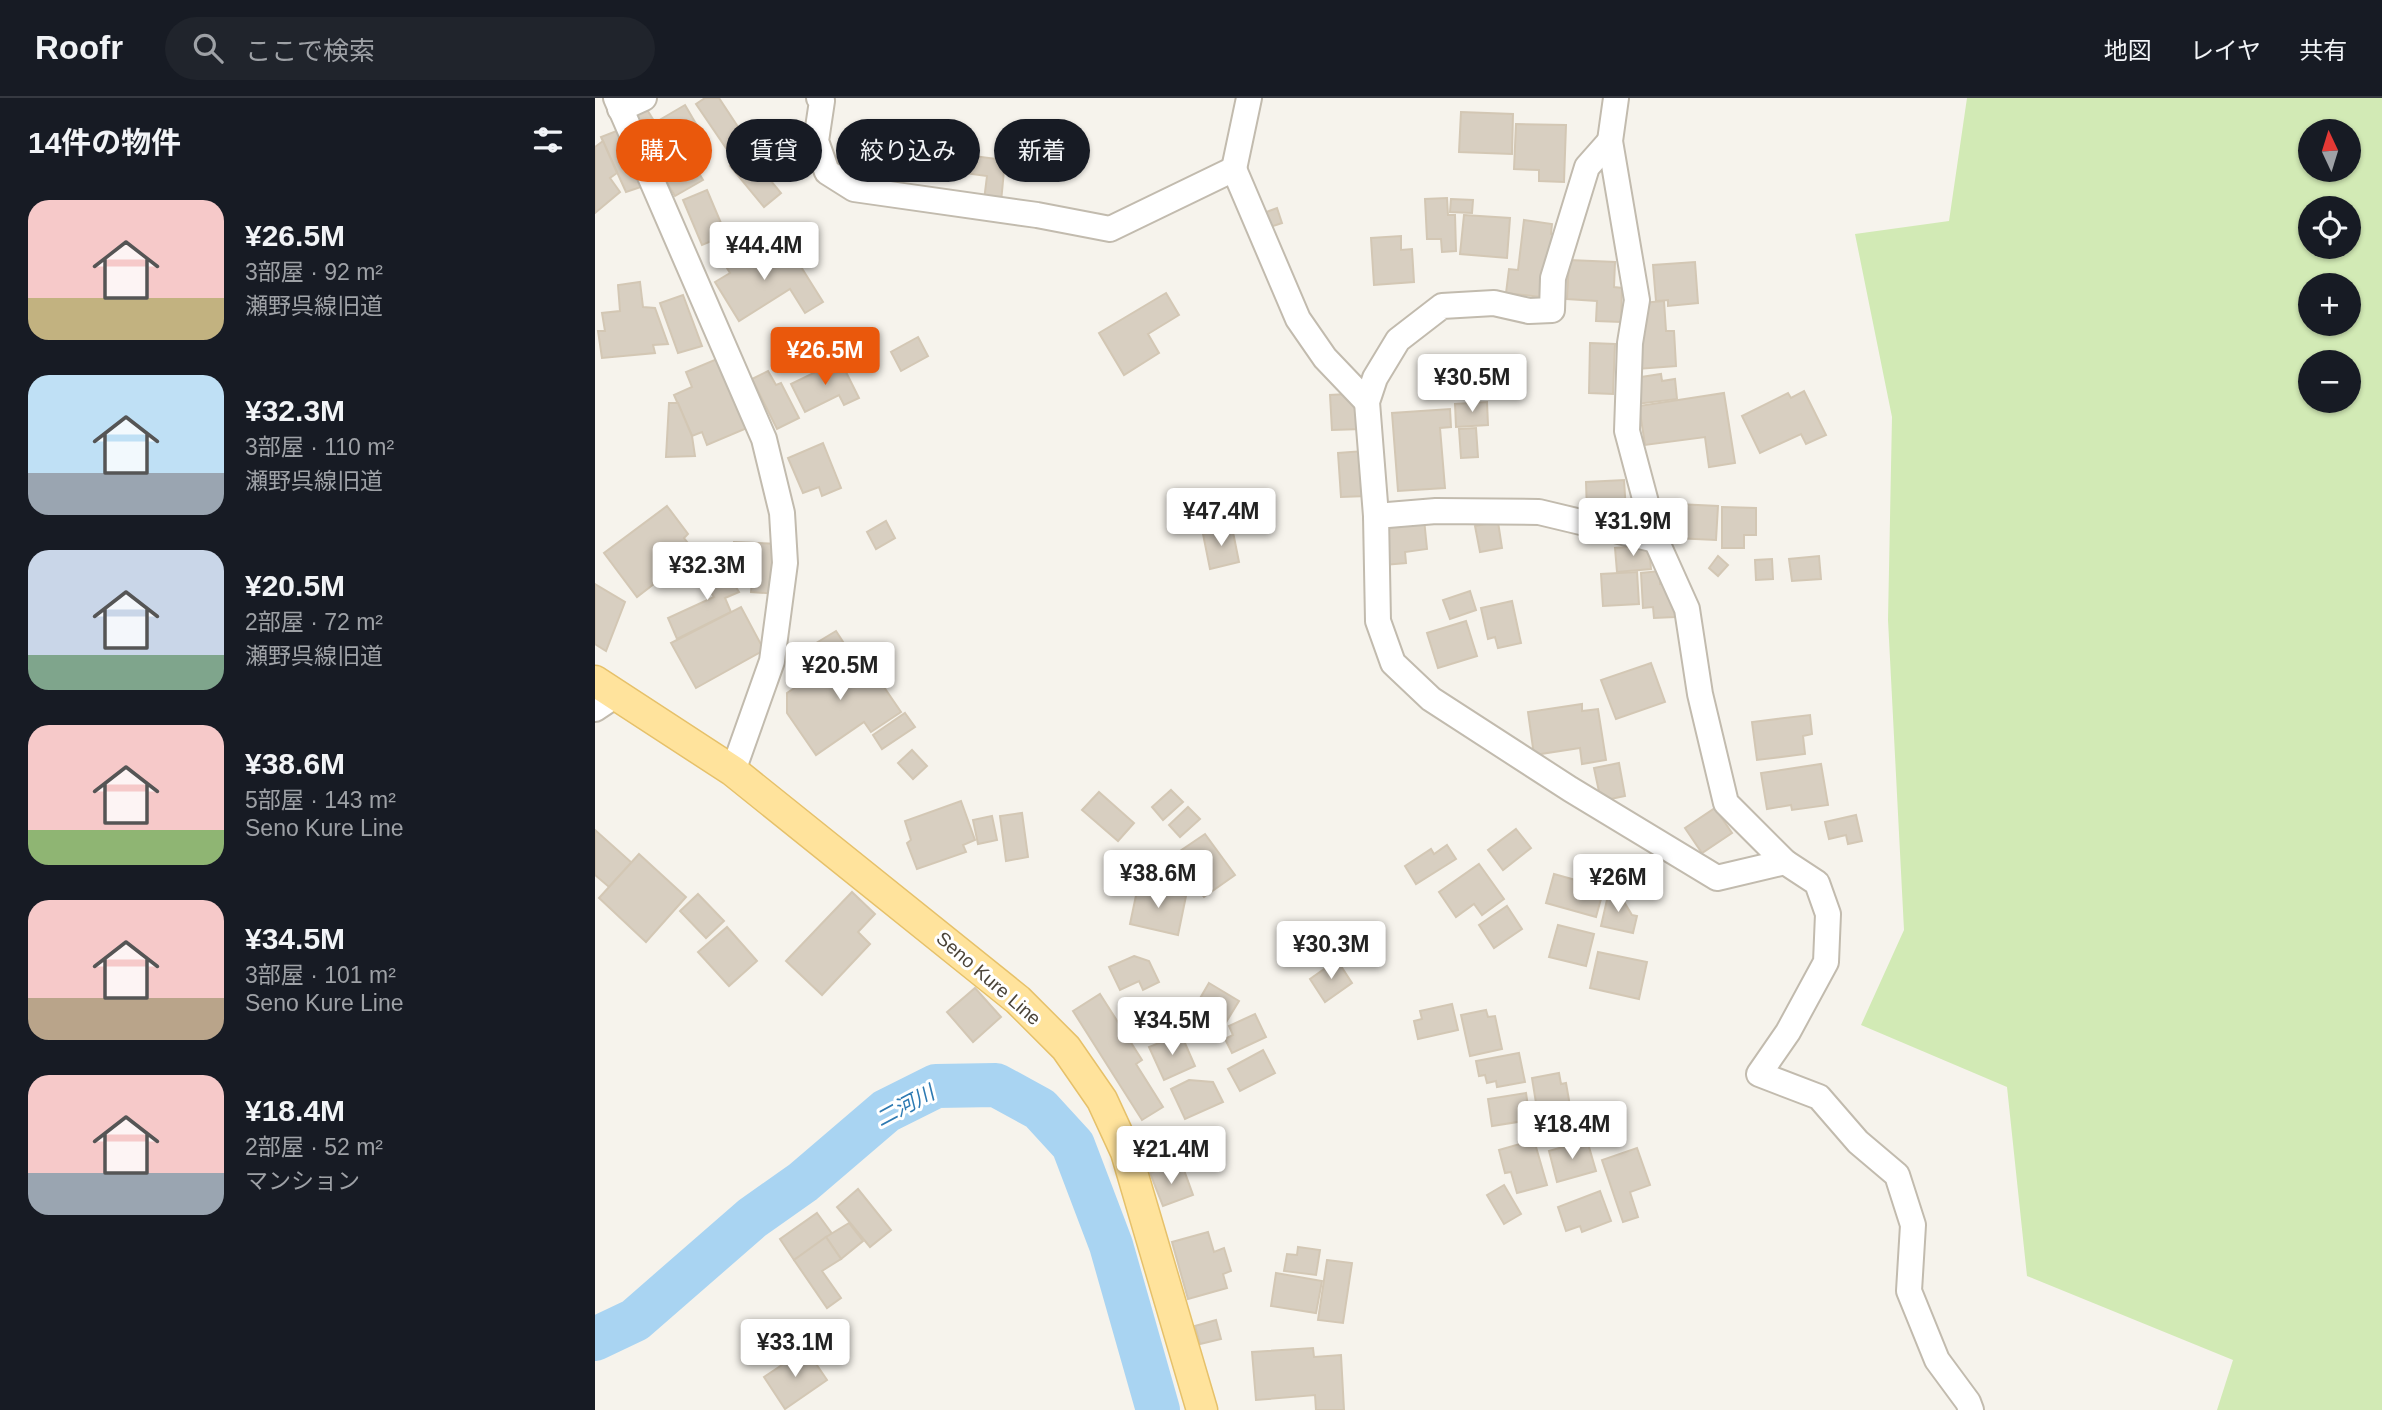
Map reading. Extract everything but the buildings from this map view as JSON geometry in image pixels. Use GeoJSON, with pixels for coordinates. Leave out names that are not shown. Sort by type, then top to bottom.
{"type":"FeatureCollection","features":[{"type":"Feature","properties":{"kind":"main road","name":"Seno Kure Line"},"geometry":{"type":"LineString","coordinates":[[602,695],[733,771],[1008,991],[1066,1048],[1102,1100],[1126,1152],[1202,1410]]}},
{"type":"Feature","properties":{"kind":"street"},"geometry":{"type":"LineString","coordinates":[[644,98],[618,104],[764,439],[782,513],[785,563],[772,661],[733,771]]}},
{"type":"Feature","properties":{"kind":"street"},"geometry":{"type":"LineString","coordinates":[[819,98],[822,101],[815,141],[827,172],[854,189],[1037,215],[1110,229],[1234,169]]}},
{"type":"Feature","properties":{"kind":"street"},"geometry":{"type":"LineString","coordinates":[[1249,98],[1234,169],[1298,319],[1325,358],[1367,402]]}},
{"type":"Feature","properties":{"kind":"street"},"geometry":{"type":"LineString","coordinates":[[1616,98],[1610,141],[1637,300],[1630,343],[1627,431],[1656,540],[1687,609],[1700,694],[1726,803],[1785,862],[1817,883],[1828,914],[1826,962],[1788,1031],[1759,1074],[1819,1097],[1858,1142],[1897,1175],[1913,1225],[1909,1291],[1937,1360],[1971,1410]]}},
{"type":"Feature","properties":{"kind":"street"},"geometry":{"type":"LineString","coordinates":[[1610,141],[1587,167],[1553,278],[1552,310],[1529,311],[1494,303],[1443,306],[1398,340],[1375,378],[1367,402],[1376,516],[1378,621],[1393,663],[1431,699],[1570,789],[1717,878],[1785,862]]}},
{"type":"Feature","properties":{"kind":"street"},"geometry":{"type":"LineString","coordinates":[[1376,516],[1436,511],[1539,512],[1656,540]]}},
{"type":"Feature","properties":{"kind":"green space"},"geometry":{"type":"Polygon","coordinates":[[[1967,98],[2382,98],[2382,1410],[2217,1410],[2233,1360],[2027,1276],[2007,1087],[1861,1025],[1904,930],[1888,620],[1892,417],[1855,234],[1949,221],[1967,98]]]}},
{"type":"Feature","properties":{"kind":"waterway","name":"二河川"},"geometry":{"type":"LineString","coordinates":[[595,1339],[635,1320],[752,1218],[803,1182],[886,1111],[936,1086],[996,1085],[1040,1109],[1073,1145],[1111,1245],[1158,1410]]}}]}
